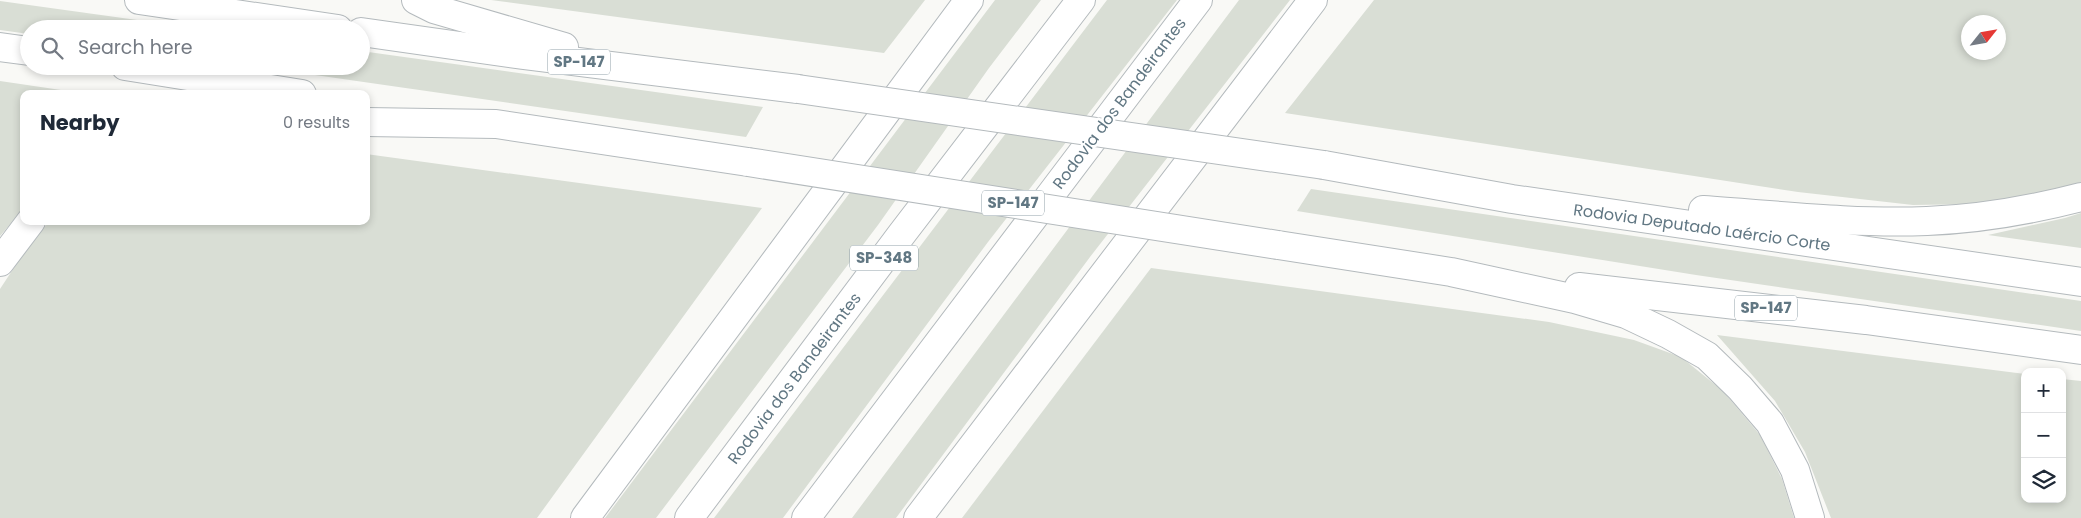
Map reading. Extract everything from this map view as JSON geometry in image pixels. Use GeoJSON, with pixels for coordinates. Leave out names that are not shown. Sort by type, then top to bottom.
{"type":"FeatureCollection","features":[{"type":"Feature","properties":{"kind":"highway"},"geometry":{"type":"LineString","coordinates":[[139,0],[276,20]]}},
{"type":"Feature","properties":{"kind":"highway"},"geometry":{"type":"LineString","coordinates":[[416,0],[434,9],[640,69]]}},
{"type":"Feature","properties":{"kind":"highway"},"geometry":{"type":"LineString","coordinates":[[585,518],[969,0]]}},
{"type":"Feature","properties":{"kind":"highway","name":"Rodovia dos Bandeirantes"},"geometry":{"type":"LineString","coordinates":[[689,518],[907,227],[1081,0]]}},
{"type":"Feature","properties":{"kind":"highway","name":"Rodovia dos Bandeirantes"},"geometry":{"type":"LineString","coordinates":[[806,518],[1198,0]]}},
{"type":"Feature","properties":{"kind":"highway"},"geometry":{"type":"LineString","coordinates":[[918,518],[1313,0]]}},
{"type":"Feature","properties":{"kind":"highway","name":"SP-147"},"geometry":{"type":"LineString","coordinates":[[370,33],[640,69]]}},
{"type":"Feature","properties":{"kind":"highway"},"geometry":{"type":"LineString","coordinates":[[0,47],[20,50]]}},
{"type":"Feature","properties":{"kind":"highway","name":"Rodovia Deputado Laércio Corte"},"geometry":{"type":"LineString","coordinates":[[640,69],[798,89],[1324,165],[1512,199],[2081,282]]}},
{"type":"Feature","properties":{"kind":"highway"},"geometry":{"type":"LineString","coordinates":[[183,75],[277,90]]}},
{"type":"Feature","properties":{"kind":"highway","name":"SP-147"},"geometry":{"type":"LineString","coordinates":[[370,105],[1451,272],[1866,320],[2081,350]]}},
{"type":"Feature","properties":{"kind":"highway"},"geometry":{"type":"LineString","coordinates":[[370,122],[496,124]]}},
{"type":"Feature","properties":{"kind":"highway"},"geometry":{"type":"LineString","coordinates":[[1512,199],[1865,220],[1927,221],[1992,215],[2081,197]]}},
{"type":"Feature","properties":{"kind":"highway"},"geometry":{"type":"LineString","coordinates":[[0,262],[28,225]]}},
{"type":"Feature","properties":{"kind":"highway"},"geometry":{"type":"LineString","coordinates":[[1451,272],[1575,298],[1626,314],[1668,334],[1707,356],[1740,388],[1770,423],[1794,470],[1810,518]]}},
{"type":"Feature","properties":{"kind":"shaded area"},"geometry":{"type":"Polygon","coordinates":[[[491,0],[925,0],[884,53],[491,0]]]}},
{"type":"Feature","properties":{"kind":"shaded area"},"geometry":{"type":"Polygon","coordinates":[[[995,0],[1041,0],[989,68],[878,225],[656,518],[605,518],[995,0]]]}},
{"type":"Feature","properties":{"kind":"shaded area"},"geometry":{"type":"Polygon","coordinates":[[[1107,0],[1177,0],[988,242],[783,518],[714,518],[1107,0]]]}},
{"type":"Feature","properties":{"kind":"shaded area"},"geometry":{"type":"Polygon","coordinates":[[[1239,0],[1290,0],[1090,257],[896,518],[852,518],[1239,0]]]}},
{"type":"Feature","properties":{"kind":"shaded area"},"geometry":{"type":"Polygon","coordinates":[[[1374,0],[2081,0],[2081,184],[2035,197],[1979,204],[1913,205],[1798,192],[1285,113],[1374,0]]]}},
{"type":"Feature","properties":{"kind":"shaded area"},"geometry":{"type":"Polygon","coordinates":[[[0,1],[137,20],[20,20],[20,33],[0,30],[0,1]]]}},
{"type":"Feature","properties":{"kind":"shaded area"},"geometry":{"type":"Polygon","coordinates":[[[370,52],[763,107],[746,137],[315,75],[370,75],[370,52]]]}},
{"type":"Feature","properties":{"kind":"shaded area"},"geometry":{"type":"Polygon","coordinates":[[[0,81],[61,90],[20,90],[20,213],[0,236],[0,81]]]}},
{"type":"Feature","properties":{"kind":"shaded area"},"geometry":{"type":"Polygon","coordinates":[[[370,155],[762,208],[537,518],[0,518],[0,289],[31,242],[46,225],[370,225],[370,155]]]}},
{"type":"Feature","properties":{"kind":"shaded area"},"geometry":{"type":"Polygon","coordinates":[[[1311,189],[2081,301],[2081,331],[1696,275],[1297,211],[1311,189]]]}},
{"type":"Feature","properties":{"kind":"shaded area"},"geometry":{"type":"Polygon","coordinates":[[[2081,213],[2081,248],[1988,235],[2065,218],[2081,213]]]}},
{"type":"Feature","properties":{"kind":"shaded area"},"geometry":{"type":"Polygon","coordinates":[[[1151,268],[1549,322],[1634,340],[1681,357],[1723,391],[1760,435],[1782,479],[1794,518],[962,518],[1151,268]]]}},
{"type":"Feature","properties":{"kind":"shaded area"},"geometry":{"type":"Polygon","coordinates":[[[1717,335],[2021,373],[2021,503],[2066,503],[2066,379],[2081,381],[2081,518],[1831,518],[1805,452],[1775,401],[1717,335]]]}}]}
